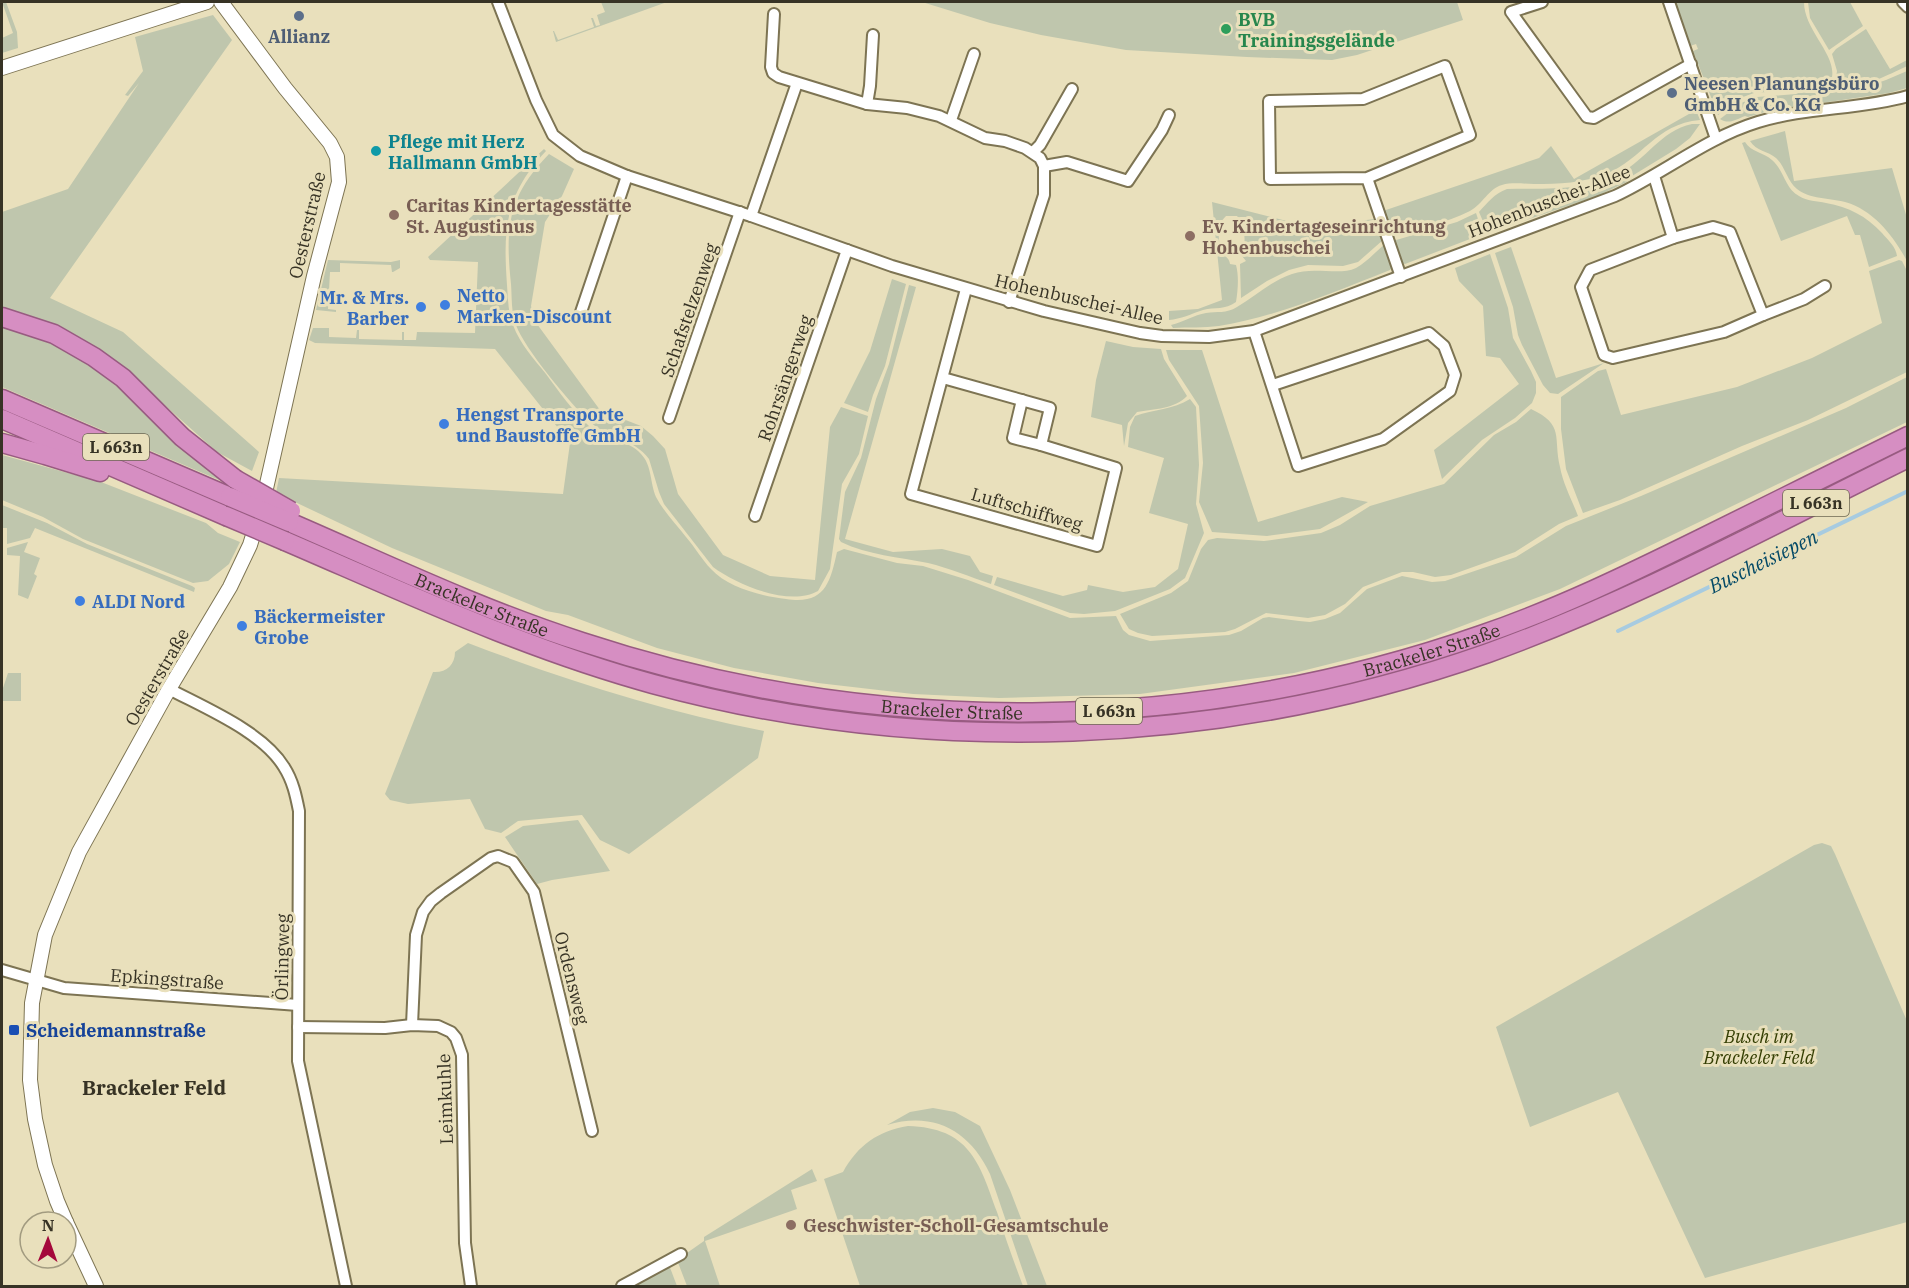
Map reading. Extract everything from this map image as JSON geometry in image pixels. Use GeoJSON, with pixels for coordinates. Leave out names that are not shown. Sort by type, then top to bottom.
{"type":"FeatureCollection","features":[{"type":"Feature","properties":{"kind":"highway"},"geometry":{"type":"LineString","coordinates":[[2,317],[54,334],[94,357],[123,378],[182,437],[290,517]]}},
{"type":"Feature","properties":{"kind":"highway","name":"L 663n"},"geometry":{"type":"LineString","coordinates":[[2,399],[230,497],[290,517]]}},
{"type":"Feature","properties":{"kind":"highway","name":"Brackeler Straße"},"geometry":{"type":"LineString","coordinates":[[2,419],[439,609],[546,650],[652,684],[745,706],[818,718],[915,728],[1000,732],[1092,731],[1156,726],[1258,712],[1330,698],[1445,667],[1567,622],[1642,589],[1908,458]]}},
{"type":"Feature","properties":{"kind":"highway","name":"Brackeler Straße"},"geometry":{"type":"LineString","coordinates":[[290,517],[362,554],[509,616],[581,642],[656,665],[749,687],[856,704],[968,712],[1125,710],[1236,697],[1318,682],[1421,655],[1482,635],[1612,582],[1908,436]]}},
{"type":"Feature","properties":{"kind":"highway"},"geometry":{"type":"LineString","coordinates":[[2,443],[45,454],[205,507]]}},
{"type":"Feature","properties":{"kind":"street"},"geometry":{"type":"LineString","coordinates":[[2,68],[207,2]]}},
{"type":"Feature","properties":{"kind":"street","name":"Oesterstraße"},"geometry":{"type":"LineString","coordinates":[[62,1210],[45,1165],[32,1098],[30,1030],[36,980],[45,935],[70,871],[169,689],[230,587],[250,545],[262,506],[284,403],[339,182],[337,157],[330,143],[285,88],[221,2]]}},
{"type":"Feature","properties":{"kind":"street","name":"Hohenbuschei-Allee"},"geometry":{"type":"LineString","coordinates":[[498,2],[536,100],[553,135],[580,156],[627,176],[966,289],[1088,322],[1162,336],[1209,337],[1254,330],[1596,204],[1654,176],[1716,139],[1759,122],[1908,96]]}},
{"type":"Feature","properties":{"kind":"street"},"geometry":{"type":"LineString","coordinates":[[1542,2],[1511,12],[1587,117],[1594,118],[1691,64]]}},
{"type":"Feature","properties":{"kind":"street"},"geometry":{"type":"LineString","coordinates":[[1669,2],[1716,139]]}},
{"type":"Feature","properties":{"kind":"street"},"geometry":{"type":"LineString","coordinates":[[1903,2],[1908,7]]}},
{"type":"Feature","properties":{"kind":"street"},"geometry":{"type":"LineString","coordinates":[[774,14],[771,68],[773,73],[779,77],[867,104],[907,108],[951,120],[985,138],[1015,144],[1033,152],[1044,166],[1046,178],[1042,203],[1009,302]]}},
{"type":"Feature","properties":{"kind":"street"},"geometry":{"type":"LineString","coordinates":[[867,104],[873,35]]}},
{"type":"Feature","properties":{"kind":"street"},"geometry":{"type":"LineString","coordinates":[[951,120],[974,54]]}},
{"type":"Feature","properties":{"kind":"street"},"geometry":{"type":"LineString","coordinates":[[1445,66],[1470,135],[1367,178],[1270,179],[1269,101],[1363,99],[1445,66]]}},
{"type":"Feature","properties":{"kind":"street"},"geometry":{"type":"LineString","coordinates":[[751,216],[797,83]]}},
{"type":"Feature","properties":{"kind":"street"},"geometry":{"type":"LineString","coordinates":[[1033,152],[1040,145],[1072,89]]}},
{"type":"Feature","properties":{"kind":"street"},"geometry":{"type":"LineString","coordinates":[[1044,166],[1067,162],[1128,181],[1162,130],[1169,115]]}},
{"type":"Feature","properties":{"kind":"street"},"geometry":{"type":"LineString","coordinates":[[580,315],[627,176]]}},
{"type":"Feature","properties":{"kind":"street"},"geometry":{"type":"LineString","coordinates":[[1654,176],[1673,238]]}},
{"type":"Feature","properties":{"kind":"street"},"geometry":{"type":"LineString","coordinates":[[1367,178],[1401,277]]}},
{"type":"Feature","properties":{"kind":"street","name":"Schafstelzenweg"},"geometry":{"type":"LineString","coordinates":[[669,418],[740,212]]}},
{"type":"Feature","properties":{"kind":"street"},"geometry":{"type":"LineString","coordinates":[[1762,315],[1730,232],[1713,227],[1673,238],[1590,270],[1581,287],[1604,355],[1613,358],[1724,332],[1804,299],[1825,286]]}},
{"type":"Feature","properties":{"kind":"street","name":"Rohrsängerweg"},"geometry":{"type":"LineString","coordinates":[[755,516],[847,250]]}},
{"type":"Feature","properties":{"kind":"street","name":"Luftschiffweg"},"geometry":{"type":"LineString","coordinates":[[966,289],[911,494],[1097,546],[1116,468],[1013,438],[1022,400]]}},
{"type":"Feature","properties":{"kind":"street"},"geometry":{"type":"LineString","coordinates":[[1254,330],[1298,466],[1383,439],[1450,392],[1455,375],[1444,346],[1429,333],[1273,385]]}},
{"type":"Feature","properties":{"kind":"street"},"geometry":{"type":"LineString","coordinates":[[943,378],[1050,408],[1041,445]]}},
{"type":"Feature","properties":{"kind":"street","name":"Örlingweg"},"geometry":{"type":"LineString","coordinates":[[169,689],[244,730],[268,748],[284,766],[295,788],[299,811],[298,1060],[346,1287]]}},
{"type":"Feature","properties":{"kind":"street","name":"Ordensweg"},"geometry":{"type":"LineString","coordinates":[[412,1025],[416,935],[423,912],[441,893],[491,858],[498,856],[513,862],[534,892],[592,1131]]}},
{"type":"Feature","properties":{"kind":"street"},"geometry":{"type":"LineString","coordinates":[[2,970],[36,980]]}},
{"type":"Feature","properties":{"kind":"street","name":"Epkingstraße"},"geometry":{"type":"LineString","coordinates":[[36,980],[64,988],[297,1005]]}},
{"type":"Feature","properties":{"kind":"street","name":"Leimkuhle"},"geometry":{"type":"LineString","coordinates":[[298,1027],[385,1028],[430,1025],[452,1032],[460,1046],[465,1243],[471,1287]]}},
{"type":"Feature","properties":{"kind":"street","name":"Oesterstraße"},"geometry":{"type":"LineString","coordinates":[[78,1248],[96,1287]]}},
{"type":"Feature","properties":{"kind":"street"},"geometry":{"type":"LineString","coordinates":[[622,1287],[681,1254]]}},
{"type":"Feature","properties":{"kind":"green space"},"geometry":{"type":"Polygon","coordinates":[[[2,2],[6,2],[17,32],[18,48],[2,53],[2,38],[13,33],[2,2]]]}},
{"type":"Feature","properties":{"kind":"green space"},"geometry":{"type":"Polygon","coordinates":[[[601,2],[667,2],[556,42],[553,31],[558,40],[594,27],[591,18],[596,26],[600,25],[597,15],[605,12],[601,2]]]}},
{"type":"Feature","properties":{"kind":"green space","name":"BVB Trainingsgelände"},"geometry":{"type":"Polygon","coordinates":[[[922,2],[1457,2],[1463,20],[1357,55],[1332,60],[1126,50],[1041,35],[990,23],[922,2]]]}},
{"type":"Feature","properties":{"kind":"green space"},"geometry":{"type":"Polygon","coordinates":[[[1675,2],[1804,2],[1809,22],[1832,68],[1832,77],[1795,90],[1754,93],[1743,97],[1718,115],[1693,51],[1698,49],[1696,44],[1690,46],[1675,2]]]}},
{"type":"Feature","properties":{"kind":"green space"},"geometry":{"type":"Polygon","coordinates":[[[1808,2],[1850,2],[1863,26],[1829,50],[1810,18],[1808,2]]]}},
{"type":"Feature","properties":{"kind":"green space"},"geometry":{"type":"Polygon","coordinates":[[[213,15],[232,40],[50,298],[123,332],[259,452],[252,471],[217,452],[121,366],[2,310],[2,212],[68,189],[139,83],[128,96],[125,95],[143,71],[135,37],[213,15]]]}},
{"type":"Feature","properties":{"kind":"green space"},"geometry":{"type":"Polygon","coordinates":[[[1866,29],[1890,69],[1907,60],[1907,66],[1869,83],[1854,86],[1841,83],[1836,78],[1837,71],[1832,54],[1866,29]]]}},
{"type":"Feature","properties":{"kind":"green space"},"geometry":{"type":"Polygon","coordinates":[[[1907,71],[1907,88],[1889,93],[1768,111],[1730,121],[1720,119],[1741,103],[1757,97],[1796,94],[1814,86],[1831,83],[1848,93],[1907,71]]]}},
{"type":"Feature","properties":{"kind":"green space"},"geometry":{"type":"Polygon","coordinates":[[[1696,110],[1700,120],[1672,128],[1619,168],[1606,174],[1571,182],[1502,185],[1470,211],[1392,237],[1383,211],[1539,158],[1551,146],[1574,179],[1696,110]]]}},
{"type":"Feature","properties":{"kind":"green space"},"geometry":{"type":"Polygon","coordinates":[[[1692,124],[1700,124],[1690,138],[1632,176],[1631,180],[1597,196],[1488,233],[1479,212],[1502,191],[1579,186],[1607,179],[1638,161],[1671,133],[1692,124]]]}},
{"type":"Feature","properties":{"kind":"green space"},"geometry":{"type":"Polygon","coordinates":[[[1785,131],[1794,181],[1892,168],[1907,218],[1907,261],[1889,234],[1865,211],[1845,202],[1814,196],[1797,189],[1776,158],[1755,147],[1750,141],[1785,131]]]}},
{"type":"Feature","properties":{"kind":"green space"},"geometry":{"type":"Polygon","coordinates":[[[1745,142],[1750,148],[1769,157],[1776,164],[1794,193],[1805,199],[1842,207],[1857,213],[1876,227],[1889,241],[1897,256],[1869,267],[1860,235],[1855,235],[1847,216],[1781,241],[1742,143],[1745,142]]]}},
{"type":"Feature","properties":{"kind":"green space"},"geometry":{"type":"Polygon","coordinates":[[[544,149],[546,151],[522,182],[510,213],[507,229],[508,300],[510,316],[519,339],[577,414],[589,426],[595,431],[630,445],[645,458],[656,497],[711,569],[718,576],[736,586],[767,596],[799,600],[817,595],[828,583],[837,552],[844,549],[897,563],[923,566],[968,580],[1070,618],[1116,616],[1123,630],[1129,635],[1150,641],[1229,635],[1269,617],[1310,622],[1325,619],[1340,613],[1367,589],[1402,576],[1432,582],[1445,581],[1516,557],[1566,526],[1846,408],[1907,377],[1907,422],[1560,589],[1425,640],[1294,673],[1140,694],[999,698],[913,694],[818,683],[734,668],[657,648],[568,615],[546,611],[392,548],[276,493],[279,478],[563,494],[570,443],[495,349],[315,343],[309,340],[313,328],[329,328],[329,337],[356,338],[357,330],[359,330],[359,339],[402,340],[402,332],[404,332],[404,340],[416,340],[417,332],[475,333],[478,262],[430,260],[428,257],[544,149]]]}},
{"type":"Feature","properties":{"kind":"green space"},"geometry":{"type":"Polygon","coordinates":[[[549,154],[574,169],[562,196],[545,222],[531,306],[537,324],[600,410],[641,426],[665,449],[678,494],[723,555],[770,576],[815,580],[830,427],[841,407],[868,416],[859,454],[842,484],[830,569],[818,591],[793,597],[764,592],[736,581],[713,567],[664,504],[649,459],[636,447],[603,431],[588,420],[559,389],[528,347],[513,315],[509,264],[510,229],[517,199],[535,169],[549,154]]]}},
{"type":"Feature","properties":{"kind":"green space"},"geometry":{"type":"Polygon","coordinates":[[[1212,202],[1326,231],[1332,224],[1375,219],[1383,240],[1358,262],[1343,266],[1308,265],[1289,270],[1241,298],[1240,264],[1246,261],[1242,256],[1245,240],[1244,229],[1237,216],[1226,216],[1218,225],[1219,241],[1230,264],[1236,265],[1238,283],[1236,302],[1169,320],[1169,311],[1198,309],[1222,300],[1212,202]]]}},
{"type":"Feature","properties":{"kind":"green space"},"geometry":{"type":"Polygon","coordinates":[[[1476,213],[1483,234],[1405,264],[1402,263],[1393,241],[1457,222],[1476,213]]]}},
{"type":"Feature","properties":{"kind":"green space"},"geometry":{"type":"Polygon","coordinates":[[[1385,244],[1393,266],[1390,270],[1327,295],[1241,322],[1208,327],[1173,328],[1171,325],[1202,314],[1233,309],[1292,274],[1356,268],[1385,244]]]}},
{"type":"Feature","properties":{"kind":"green space"},"geometry":{"type":"Polygon","coordinates":[[[1511,247],[1556,378],[1604,363],[1558,394],[1550,393],[1543,385],[1518,335],[1513,307],[1495,253],[1511,247]]]}},
{"type":"Feature","properties":{"kind":"green space"},"geometry":{"type":"Polygon","coordinates":[[[1490,254],[1508,308],[1513,338],[1536,382],[1536,393],[1532,403],[1515,418],[1482,440],[1442,479],[1434,450],[1519,384],[1500,358],[1486,356],[1483,306],[1459,281],[1455,268],[1490,254]]]}},
{"type":"Feature","properties":{"kind":"green space"},"geometry":{"type":"Polygon","coordinates":[[[328,260],[391,262],[400,260],[400,268],[392,272],[391,265],[340,263],[340,272],[330,272],[328,309],[336,310],[336,312],[316,310],[328,260]]]}},
{"type":"Feature","properties":{"kind":"green space"},"geometry":{"type":"Polygon","coordinates":[[[1899,260],[1902,261],[1907,271],[1907,372],[1808,420],[1742,446],[1620,500],[1583,513],[1566,469],[1561,429],[1561,397],[1598,371],[1606,369],[1621,415],[1737,387],[1812,358],[1882,323],[1869,271],[1899,260]]]}},
{"type":"Feature","properties":{"kind":"green space"},"geometry":{"type":"Polygon","coordinates":[[[892,279],[906,284],[885,366],[868,412],[844,403],[870,351],[892,279]]]}},
{"type":"Feature","properties":{"kind":"green space"},"geometry":{"type":"Polygon","coordinates":[[[909,285],[916,287],[845,539],[893,552],[942,549],[970,556],[980,572],[993,576],[991,584],[936,565],[862,550],[841,542],[839,539],[845,492],[861,458],[876,399],[889,364],[909,285]]]}},
{"type":"Feature","properties":{"kind":"green space"},"geometry":{"type":"Polygon","coordinates":[[[2,322],[46,338],[103,371],[226,483],[2,387],[2,322]]]}},
{"type":"Feature","properties":{"kind":"green space"},"geometry":{"type":"Polygon","coordinates":[[[1106,341],[1133,347],[1161,349],[1164,359],[1187,396],[1177,404],[1137,412],[1128,423],[1124,446],[1122,425],[1091,417],[1096,380],[1106,341]]]}},
{"type":"Feature","properties":{"kind":"green space"},"geometry":{"type":"Polygon","coordinates":[[[1166,350],[1202,350],[1258,522],[1342,497],[1368,502],[1320,529],[1267,536],[1212,532],[1199,502],[1203,463],[1199,406],[1169,360],[1166,350]]]}},
{"type":"Feature","properties":{"kind":"green space"},"geometry":{"type":"Polygon","coordinates":[[[1190,399],[1196,407],[1199,465],[1196,504],[1204,533],[1185,578],[1170,589],[1115,611],[1084,614],[1070,613],[994,585],[997,577],[1063,596],[1087,590],[1088,585],[1123,592],[1155,587],[1178,569],[1188,524],[1149,513],[1164,458],[1128,447],[1130,427],[1135,416],[1177,405],[1190,399]]]}},
{"type":"Feature","properties":{"kind":"green space"},"geometry":{"type":"Polygon","coordinates":[[[1531,409],[1542,415],[1553,426],[1561,473],[1578,516],[1559,524],[1515,552],[1451,575],[1435,577],[1402,572],[1363,587],[1345,604],[1325,615],[1308,618],[1266,613],[1225,632],[1152,636],[1129,629],[1120,614],[1171,593],[1188,581],[1201,549],[1208,540],[1217,538],[1264,541],[1321,533],[1340,525],[1370,506],[1444,484],[1494,435],[1516,422],[1531,409]]]}},
{"type":"Feature","properties":{"kind":"green space"},"geometry":{"type":"Polygon","coordinates":[[[2,455],[101,482],[206,523],[218,533],[240,542],[229,564],[208,581],[193,583],[83,539],[43,517],[2,500],[2,455]]]}},
{"type":"Feature","properties":{"kind":"green space"},"geometry":{"type":"Polygon","coordinates":[[[2,505],[47,523],[87,544],[192,586],[195,588],[194,592],[35,528],[30,538],[7,544],[7,528],[2,528],[2,505]]]}},
{"type":"Feature","properties":{"kind":"green space"},"geometry":{"type":"Polygon","coordinates":[[[28,542],[24,552],[40,558],[34,574],[37,576],[28,599],[18,595],[20,556],[7,555],[7,548],[28,542]]]}},
{"type":"Feature","properties":{"kind":"green space"},"geometry":{"type":"Polygon","coordinates":[[[468,643],[541,670],[614,693],[689,714],[764,731],[758,758],[629,854],[600,840],[582,815],[518,821],[501,833],[485,829],[470,799],[408,804],[390,800],[385,794],[433,672],[449,667],[455,652],[468,643]]]}},
{"type":"Feature","properties":{"kind":"green space"},"geometry":{"type":"Polygon","coordinates":[[[8,673],[21,673],[21,701],[2,701],[2,691],[8,673]]]}},
{"type":"Feature","properties":{"kind":"green space"},"geometry":{"type":"Polygon","coordinates":[[[578,820],[610,871],[537,884],[505,837],[523,826],[578,820]]]}},
{"type":"Feature","properties":{"kind":"green space","name":"Busch im Brackeler Feld"},"geometry":{"type":"Polygon","coordinates":[[[1822,843],[1831,846],[1835,854],[1907,1021],[1907,1222],[1705,1278],[1618,1092],[1530,1127],[1496,1027],[1814,845],[1822,843]]]}},
{"type":"Feature","properties":{"kind":"green space"},"geometry":{"type":"Polygon","coordinates":[[[933,1108],[955,1112],[980,1126],[1010,1190],[1047,1286],[1028,1286],[990,1174],[972,1146],[949,1128],[935,1123],[904,1121],[887,1125],[910,1112],[933,1108]]]}},
{"type":"Feature","properties":{"kind":"green space"},"geometry":{"type":"Polygon","coordinates":[[[908,1126],[929,1128],[945,1133],[969,1151],[991,1194],[1023,1286],[860,1286],[824,1179],[843,1172],[855,1154],[870,1141],[897,1128],[908,1126]]]}},
{"type":"Feature","properties":{"kind":"green space"},"geometry":{"type":"Polygon","coordinates":[[[812,1169],[817,1181],[791,1190],[797,1209],[705,1241],[720,1286],[687,1286],[677,1260],[704,1241],[704,1237],[812,1169]]]}},
{"type":"Feature","properties":{"kind":"green space"},"geometry":{"type":"Polygon","coordinates":[[[669,1265],[677,1286],[635,1286],[669,1265]]]}},
{"type":"Feature","properties":{"kind":"waterway","name":"Buscheisiepen"},"geometry":{"type":"LineString","coordinates":[[1618,631],[1908,491]]}},
{"type":"Feature","properties":{"kind":"place","name":"Allianz"},"geometry":{"type":"Point","coordinates":[299,16]}},
{"type":"Feature","properties":{"kind":"place","name":"BVB Trainingsgelände"},"geometry":{"type":"Point","coordinates":[1226,29]}},
{"type":"Feature","properties":{"kind":"place","name":"Neesen Planungsbüro GmbH & Co. KG"},"geometry":{"type":"Point","coordinates":[1672,93]}},
{"type":"Feature","properties":{"kind":"place","name":"Pflege mit Herz Hallmann GmbH"},"geometry":{"type":"Point","coordinates":[376,151]}},
{"type":"Feature","properties":{"kind":"place","name":"Caritas Kindertagesstätte St. Augustinus"},"geometry":{"type":"Point","coordinates":[394,215]}},
{"type":"Feature","properties":{"kind":"place","name":"Ev. Kindertageseinrichtung Hohenbuschei"},"geometry":{"type":"Point","coordinates":[1190,236]}},
{"type":"Feature","properties":{"kind":"place","name":"Netto Marken-Discount"},"geometry":{"type":"Point","coordinates":[445,305]}},
{"type":"Feature","properties":{"kind":"place","name":"Mr. & Mrs. Barber"},"geometry":{"type":"Point","coordinates":[421,307]}},
{"type":"Feature","properties":{"kind":"place","name":"Hengst Transporte und Baustoffe GmbH"},"geometry":{"type":"Point","coordinates":[444,424]}},
{"type":"Feature","properties":{"kind":"place","name":"ALDI Nord"},"geometry":{"type":"Point","coordinates":[80,601]}},
{"type":"Feature","properties":{"kind":"place","name":"Bäckermeister Grobe"},"geometry":{"type":"Point","coordinates":[242,626]}},
{"type":"Feature","properties":{"kind":"place","name":"Scheidemannstraße"},"geometry":{"type":"Point","coordinates":[14,1030]}},
{"type":"Feature","properties":{"kind":"place","name":"Geschwister-Scholl-Gesamtschule"},"geometry":{"type":"Point","coordinates":[791,1225]}},
{"type":"Feature","properties":{"kind":"district","name":"Brackeler Feld"},"geometry":{"type":"Point","coordinates":[154,1087]}}]}
